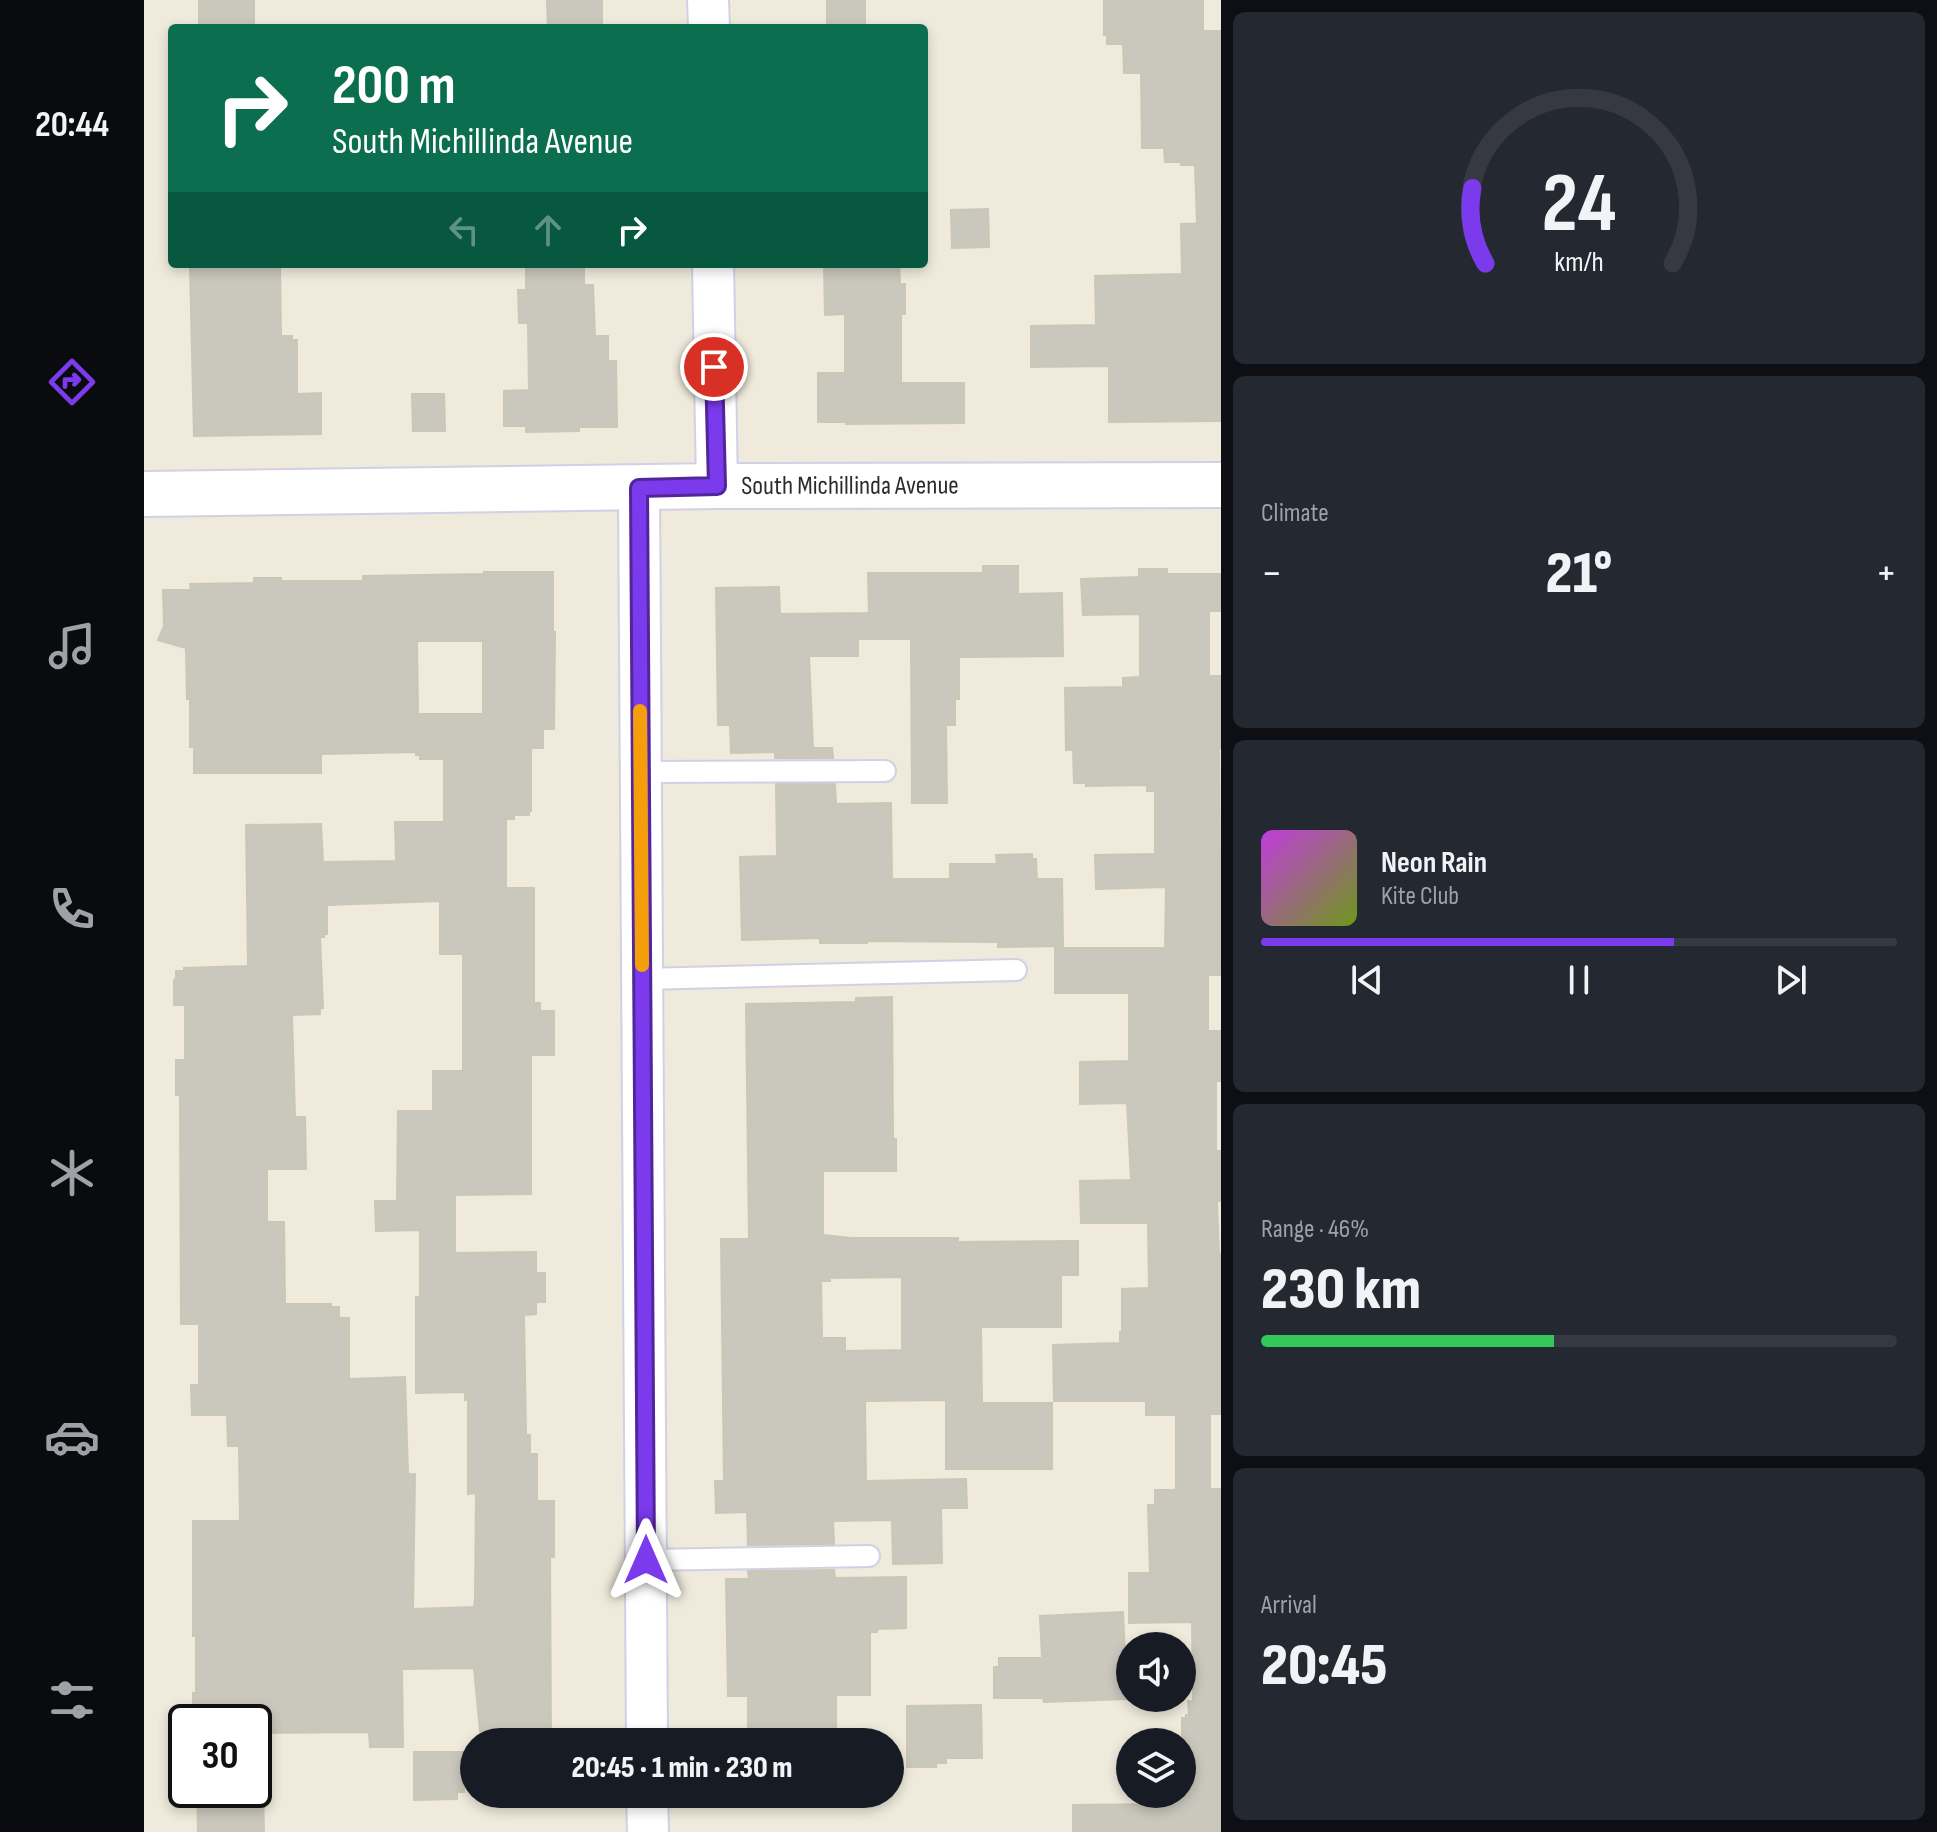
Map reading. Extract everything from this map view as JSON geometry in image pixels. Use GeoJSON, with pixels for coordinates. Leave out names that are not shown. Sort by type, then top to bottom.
{"type":"FeatureCollection","features":[{"type":"Feature","properties":{"kind":"main road","name":"South Michillinda Avenue"},"geometry":{"type":"LineString","coordinates":[[144,494],[717,486],[1221,485]]}},
{"type":"Feature","properties":{"kind":"street"},"geometry":{"type":"LineString","coordinates":[[708,0],[709,24]]}},
{"type":"Feature","properties":{"kind":"street"},"geometry":{"type":"LineString","coordinates":[[713,268],[717,486]]}},
{"type":"Feature","properties":{"kind":"street"},"geometry":{"type":"LineString","coordinates":[[639,488],[647,1728]]}},
{"type":"Feature","properties":{"kind":"street"},"geometry":{"type":"LineString","coordinates":[[647,1808],[648,1832]]}},
{"type":"Feature","properties":{"kind":"lane"},"geometry":{"type":"LineString","coordinates":[[641,772],[885,771]]}},
{"type":"Feature","properties":{"kind":"lane"},"geometry":{"type":"LineString","coordinates":[[642,979],[1016,970]]}},
{"type":"Feature","properties":{"kind":"lane"},"geometry":{"type":"LineString","coordinates":[[646,1560],[869,1556]]}},
{"type":"Feature","properties":{"kind":"building"},"geometry":{"type":"Polygon","coordinates":[[[199,0],[254,0],[254,24],[199,24],[199,0]]]}},
{"type":"Feature","properties":{"kind":"building"},"geometry":{"type":"Polygon","coordinates":[[[547,0],[602,0],[602,24],[548,24],[547,0]]]}},
{"type":"Feature","properties":{"kind":"building"},"geometry":{"type":"Polygon","coordinates":[[[827,0],[865,0],[865,24],[827,24],[827,0]]]}},
{"type":"Feature","properties":{"kind":"building"},"geometry":{"type":"Polygon","coordinates":[[[1104,0],[1203,0],[1203,31],[1221,31],[1221,222],[1197,223],[1195,165],[1165,162],[1164,148],[1142,148],[1141,73],[1124,73],[1123,44],[1107,44],[1104,0]]]}},
{"type":"Feature","properties":{"kind":"building"},"geometry":{"type":"Polygon","coordinates":[[[988,209],[989,247],[952,248],[951,210],[988,209]]]}},
{"type":"Feature","properties":{"kind":"building"},"geometry":{"type":"Polygon","coordinates":[[[1221,223],[1221,421],[1109,422],[1109,366],[1031,367],[1031,326],[1096,325],[1095,276],[1182,274],[1181,224],[1221,223]]]}},
{"type":"Feature","properties":{"kind":"building"},"geometry":{"type":"Polygon","coordinates":[[[190,268],[280,268],[281,336],[292,336],[292,340],[297,340],[297,394],[321,393],[321,434],[194,436],[190,268]]]}},
{"type":"Feature","properties":{"kind":"building"},"geometry":{"type":"Polygon","coordinates":[[[526,268],[584,268],[584,285],[593,285],[595,336],[608,336],[608,361],[616,361],[617,427],[526,432],[526,426],[504,426],[504,391],[529,390],[528,323],[519,323],[518,290],[526,290],[526,268]]]}},
{"type":"Feature","properties":{"kind":"building"},"geometry":{"type":"Polygon","coordinates":[[[824,268],[899,268],[900,284],[905,284],[905,314],[901,314],[901,383],[964,383],[964,423],[818,422],[818,373],[845,373],[845,314],[825,315],[824,268]]]}},
{"type":"Feature","properties":{"kind":"building"},"geometry":{"type":"Polygon","coordinates":[[[412,394],[444,394],[445,431],[413,431],[412,394]]]}},
{"type":"Feature","properties":{"kind":"building"},"geometry":{"type":"Polygon","coordinates":[[[983,566],[1018,566],[1018,594],[1062,593],[1063,656],[959,657],[959,699],[955,699],[955,725],[946,725],[947,803],[912,803],[911,639],[858,639],[858,656],[809,656],[813,748],[832,748],[833,758],[775,758],[775,752],[731,753],[730,725],[718,725],[716,588],[779,587],[780,614],[869,613],[868,573],[983,573],[983,566]]]}},
{"type":"Feature","properties":{"kind":"building"},"geometry":{"type":"Polygon","coordinates":[[[1139,569],[1167,569],[1167,574],[1221,574],[1221,611],[1209,611],[1209,676],[1221,676],[1221,975],[1208,975],[1208,1031],[1221,1031],[1221,1081],[1216,1081],[1216,1151],[1221,1151],[1221,1201],[1217,1201],[1221,1254],[1221,1414],[1210,1414],[1210,1489],[1221,1489],[1221,1832],[1073,1832],[1073,1805],[1196,1808],[1196,1728],[1182,1728],[1182,1718],[1186,1718],[1189,1712],[1196,1712],[1196,1632],[1192,1632],[1192,1622],[1129,1623],[1129,1573],[1150,1573],[1148,1505],[1155,1505],[1155,1490],[1176,1490],[1176,1415],[1146,1415],[1146,1401],[1054,1401],[1053,1345],[1120,1343],[1122,1289],[1149,1288],[1148,1223],[1081,1223],[1080,1181],[1131,1180],[1127,1103],[1080,1104],[1080,1062],[1129,1061],[1129,993],[1055,993],[1055,948],[1165,948],[1166,887],[1096,889],[1095,855],[1155,854],[1155,791],[1147,791],[1147,785],[1086,786],[1086,783],[1074,783],[1073,750],[1066,750],[1065,688],[1123,687],[1123,678],[1140,677],[1140,614],[1083,615],[1081,579],[1139,577],[1139,569]]]}},
{"type":"Feature","properties":{"kind":"building"},"geometry":{"type":"Polygon","coordinates":[[[553,572],[554,729],[543,729],[543,748],[531,748],[529,815],[514,815],[514,819],[506,819],[506,888],[534,888],[534,1003],[540,1003],[540,1011],[554,1011],[554,1055],[531,1055],[531,1194],[455,1195],[455,1253],[536,1252],[536,1273],[545,1273],[545,1302],[536,1302],[536,1314],[524,1315],[526,1435],[530,1435],[530,1454],[537,1454],[537,1501],[554,1501],[554,1557],[550,1557],[551,1728],[480,1728],[474,1668],[402,1669],[403,1747],[370,1747],[369,1732],[272,1733],[272,1704],[193,1704],[193,1693],[196,1693],[196,1636],[193,1636],[193,1521],[240,1521],[239,1446],[228,1446],[227,1415],[192,1415],[191,1385],[199,1385],[199,1324],[181,1324],[180,1095],[176,1095],[176,1060],[185,1060],[185,1005],[174,1005],[176,971],[184,971],[184,968],[248,966],[246,825],[321,824],[323,862],[396,861],[395,822],[444,822],[444,759],[420,759],[416,752],[321,754],[321,773],[194,773],[186,648],[158,640],[164,626],[163,590],[191,590],[190,584],[254,583],[254,578],[363,581],[363,576],[553,572]],[[417,641],[418,714],[483,714],[483,641],[417,641]],[[440,901],[327,905],[327,934],[320,937],[323,1008],[320,1008],[320,1014],[292,1015],[295,1117],[305,1117],[306,1169],[267,1169],[267,1222],[284,1222],[285,1304],[331,1304],[331,1307],[339,1307],[339,1318],[349,1318],[349,1379],[405,1377],[408,1474],[415,1474],[413,1609],[474,1607],[475,1598],[476,1493],[468,1494],[468,1399],[465,1400],[465,1392],[416,1393],[420,1230],[376,1231],[375,1201],[397,1201],[398,1111],[433,1111],[433,1071],[463,1071],[463,954],[440,954],[440,901]]]}},
{"type":"Feature","properties":{"kind":"building"},"geometry":{"type":"Polygon","coordinates":[[[776,784],[835,784],[836,804],[891,803],[892,879],[950,879],[950,864],[997,864],[996,855],[1032,854],[1032,859],[1036,859],[1037,879],[1062,879],[1063,946],[998,947],[998,942],[820,943],[820,938],[742,940],[740,857],[777,856],[776,784]]]}},
{"type":"Feature","properties":{"kind":"building"},"geometry":{"type":"Polygon","coordinates":[[[892,997],[896,1171],[823,1171],[823,1235],[958,1238],[958,1242],[1078,1241],[1078,1275],[1061,1275],[1061,1327],[981,1327],[982,1403],[1052,1403],[1052,1469],[946,1469],[946,1400],[865,1401],[866,1481],[966,1479],[967,1508],[941,1508],[942,1563],[893,1564],[892,1520],[833,1521],[834,1544],[748,1545],[747,1512],[716,1513],[715,1481],[724,1481],[721,1239],[749,1239],[746,1004],[856,1002],[856,998],[892,997]],[[902,1277],[830,1278],[830,1281],[821,1281],[822,1338],[845,1338],[845,1351],[902,1350],[902,1277]]]}},
{"type":"Feature","properties":{"kind":"building"},"geometry":{"type":"Polygon","coordinates":[[[834,1570],[835,1578],[906,1577],[906,1628],[870,1632],[870,1695],[836,1695],[836,1728],[748,1728],[748,1696],[728,1696],[726,1579],[749,1579],[748,1571],[834,1570]]]}},
{"type":"Feature","properties":{"kind":"building"},"geometry":{"type":"Polygon","coordinates":[[[1123,1612],[1124,1632],[1116,1632],[1116,1699],[1044,1702],[1043,1698],[994,1698],[994,1667],[999,1667],[999,1658],[1042,1658],[1040,1616],[1123,1612]]]}},
{"type":"Feature","properties":{"kind":"building"},"geometry":{"type":"Polygon","coordinates":[[[981,1705],[982,1758],[946,1758],[946,1763],[936,1763],[936,1767],[907,1767],[907,1706],[981,1705]]]}},
{"type":"Feature","properties":{"kind":"building"},"geometry":{"type":"Polygon","coordinates":[[[414,1752],[460,1752],[460,1792],[457,1792],[457,1799],[414,1800],[414,1752]]]}},
{"type":"Feature","properties":{"kind":"building"},"geometry":{"type":"Polygon","coordinates":[[[197,1808],[263,1808],[264,1832],[198,1832],[197,1808]]]}},
{"type":"Feature","properties":{"kind":"slow traffic"},"geometry":{"type":"LineString","coordinates":[[640,711],[642,965]]}},
{"type":"Feature","properties":{"kind":"route"},"geometry":{"type":"LineString","coordinates":[[646,1560],[639,488],[717,486],[714,367]]}}]}
